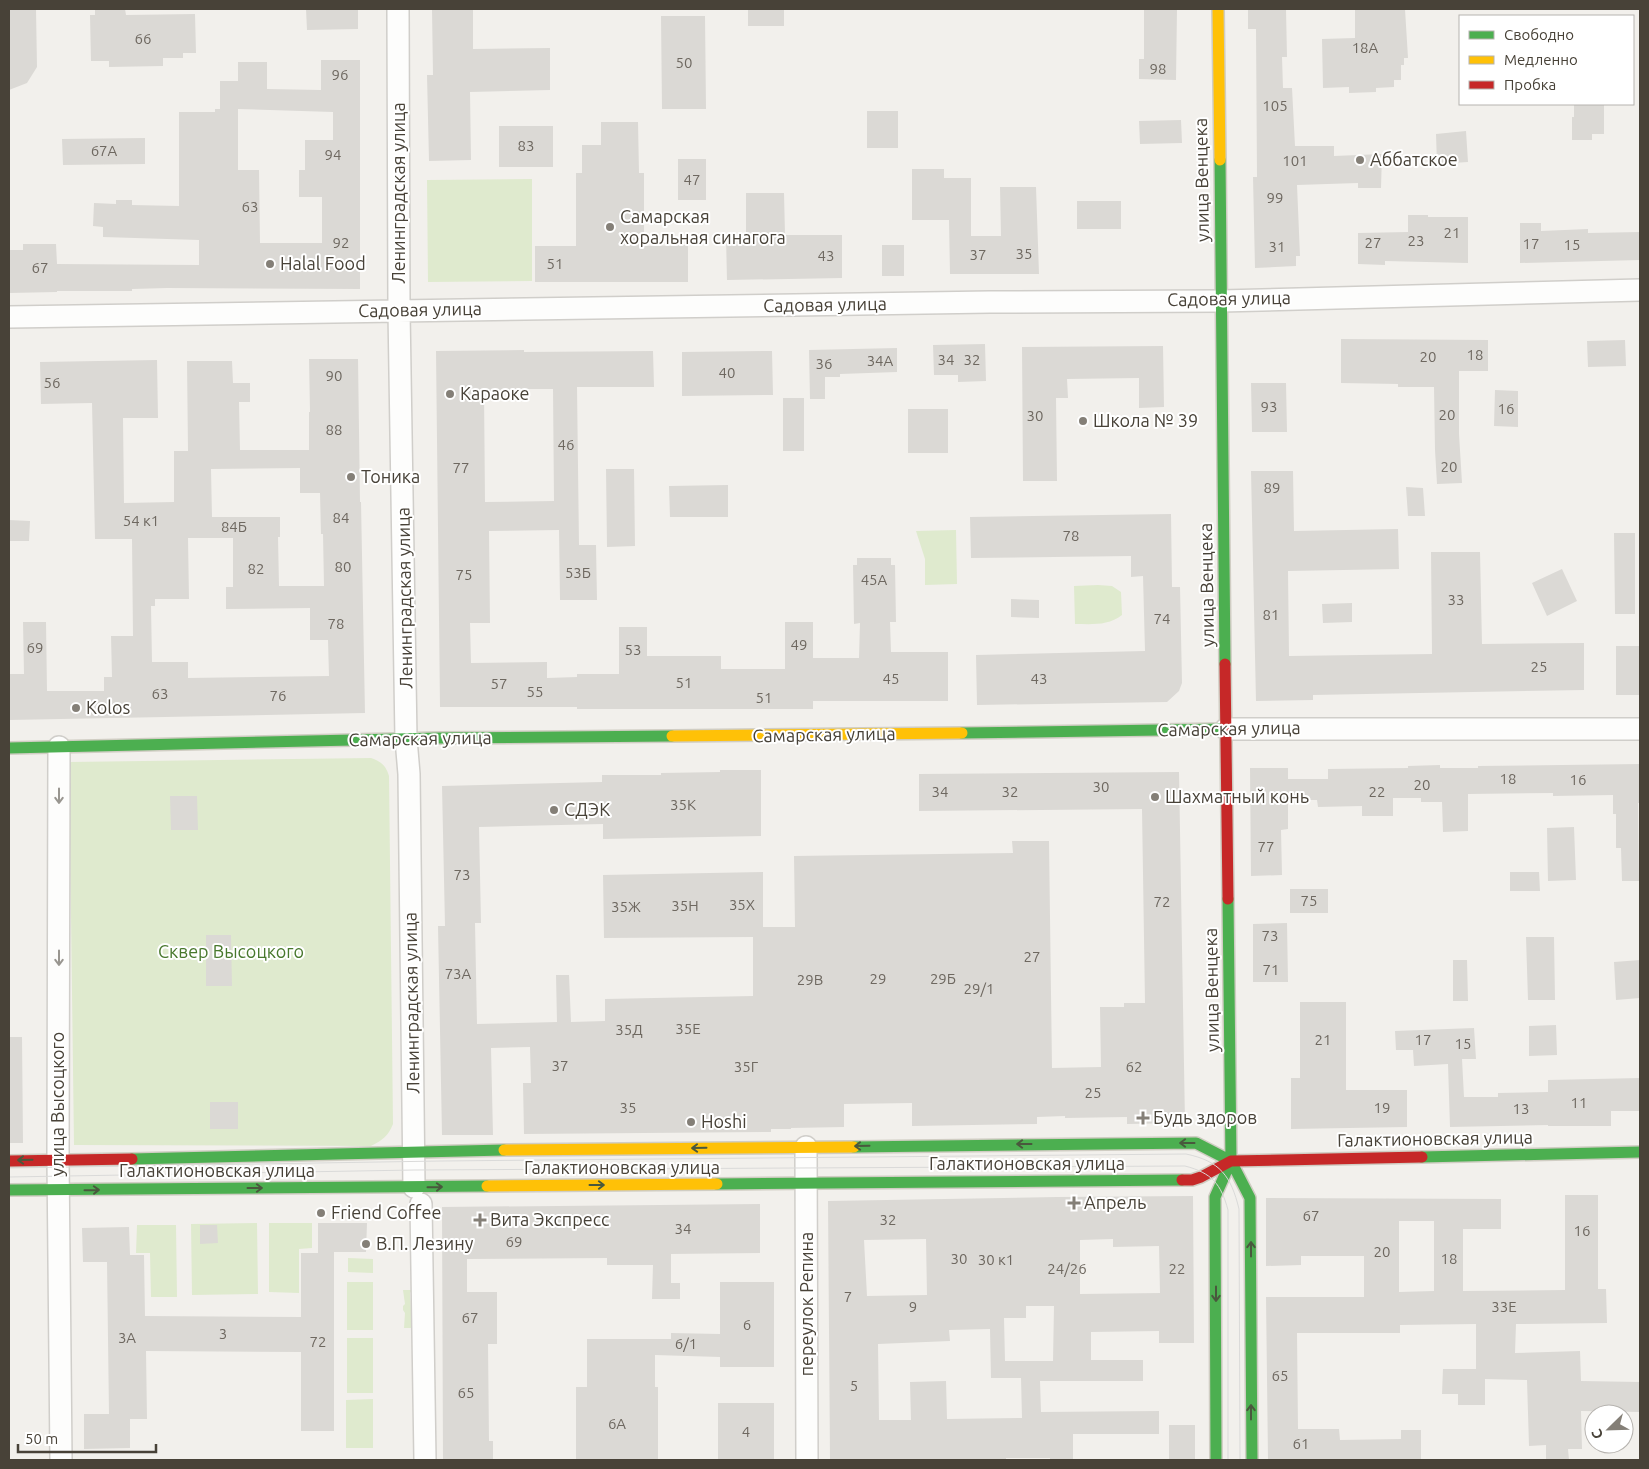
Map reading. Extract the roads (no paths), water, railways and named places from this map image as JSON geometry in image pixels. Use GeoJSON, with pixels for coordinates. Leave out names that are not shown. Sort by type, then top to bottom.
{"type":"FeatureCollection","features":[{"type":"Feature","properties":{"kind":"main road","name":"улица Венцека"},"geometry":{"type":"LineString","coordinates":[[1216,1460],[1215,1197],[1231,1161],[1218,9]]}},
{"type":"Feature","properties":{"kind":"main road","name":"Самарская улица"},"geometry":{"type":"LineString","coordinates":[[9,748],[406,738],[1226,729]]}},
{"type":"Feature","properties":{"kind":"main road","name":"Галактионовская улица"},"geometry":{"type":"LineString","coordinates":[[9,1161],[414,1152],[1196,1143],[1231,1161]]}},
{"type":"Feature","properties":{"kind":"main road","name":"Галактионовская улица"},"geometry":{"type":"LineString","coordinates":[[9,1190],[418,1195],[807,1184],[1192,1180],[1231,1161],[1640,1152]]}},
{"type":"Feature","properties":{"kind":"main road","name":"улица Венцека"},"geometry":{"type":"LineString","coordinates":[[1231,1161],[1250,1198],[1252,1460]]}},
{"type":"Feature","properties":{"kind":"street","name":"Ленинградская улица"},"geometry":{"type":"LineString","coordinates":[[398,9],[399,311],[406,738],[409,774],[414,1152],[418,1195],[425,1460]]}},
{"type":"Feature","properties":{"kind":"street","name":"Садовая улица"},"geometry":{"type":"LineString","coordinates":[[9,317],[1221,301],[1640,290]]}},
{"type":"Feature","properties":{"kind":"street","name":"Самарская улица"},"geometry":{"type":"LineString","coordinates":[[1226,729],[1640,729]]}},
{"type":"Feature","properties":{"kind":"street","name":"улица Высоцкого"},"geometry":{"type":"LineString","coordinates":[[59,747],[58,1190],[62,1460]]}},
{"type":"Feature","properties":{"kind":"street","name":"переулок Репина"},"geometry":{"type":"LineString","coordinates":[[806,1147],[807,1460]]}},
{"type":"Feature","properties":{"kind":"tram line"},"geometry":{"type":"LineString","coordinates":[[9,1168],[441,1161],[1186,1154],[1207,1161],[1222,1172],[1232,1187],[1239,1209],[1240,1460]]}},
{"type":"Feature","properties":{"kind":"tram line"},"geometry":{"type":"LineString","coordinates":[[9,1177],[414,1170],[1185,1166],[1202,1172],[1214,1181],[1222,1193],[1228,1210],[1228,1460]]}},
{"type":"Feature","properties":{"kind":"place","name":"Аббатское"},"geometry":{"type":"Point","coordinates":[1360,160]}},
{"type":"Feature","properties":{"kind":"place","name":"Самарская хоральная синагога"},"geometry":{"type":"Point","coordinates":[610,227]}},
{"type":"Feature","properties":{"kind":"place","name":"Halal Food"},"geometry":{"type":"Point","coordinates":[270,264]}},
{"type":"Feature","properties":{"kind":"place","name":"Караоке"},"geometry":{"type":"Point","coordinates":[450,394]}},
{"type":"Feature","properties":{"kind":"place","name":"Школа № 39"},"geometry":{"type":"Point","coordinates":[1083,421]}},
{"type":"Feature","properties":{"kind":"place","name":"Тоника"},"geometry":{"type":"Point","coordinates":[351,477]}},
{"type":"Feature","properties":{"kind":"place","name":"Kolos"},"geometry":{"type":"Point","coordinates":[76,708]}},
{"type":"Feature","properties":{"kind":"place","name":"Шахматный конь"},"geometry":{"type":"Point","coordinates":[1155,797]}},
{"type":"Feature","properties":{"kind":"place","name":"СДЭК"},"geometry":{"type":"Point","coordinates":[554,810]}},
{"type":"Feature","properties":{"kind":"place","name":"Будь здоров"},"geometry":{"type":"Point","coordinates":[1143,1118]}},
{"type":"Feature","properties":{"kind":"place","name":"Hoshi"},"geometry":{"type":"Point","coordinates":[691,1122]}},
{"type":"Feature","properties":{"kind":"place","name":"Апрель"},"geometry":{"type":"Point","coordinates":[1074,1203]}},
{"type":"Feature","properties":{"kind":"place","name":"Friend Coffee"},"geometry":{"type":"Point","coordinates":[321,1213]}},
{"type":"Feature","properties":{"kind":"place","name":"Вита Экспресс"},"geometry":{"type":"Point","coordinates":[480,1220]}},
{"type":"Feature","properties":{"kind":"place","name":"В.П. Лезину"},"geometry":{"type":"Point","coordinates":[366,1244]}},
{"type":"Feature","properties":{"kind":"park label","name":"Сквер Высоцкого"},"geometry":{"type":"Point","coordinates":[231,952]}}]}
